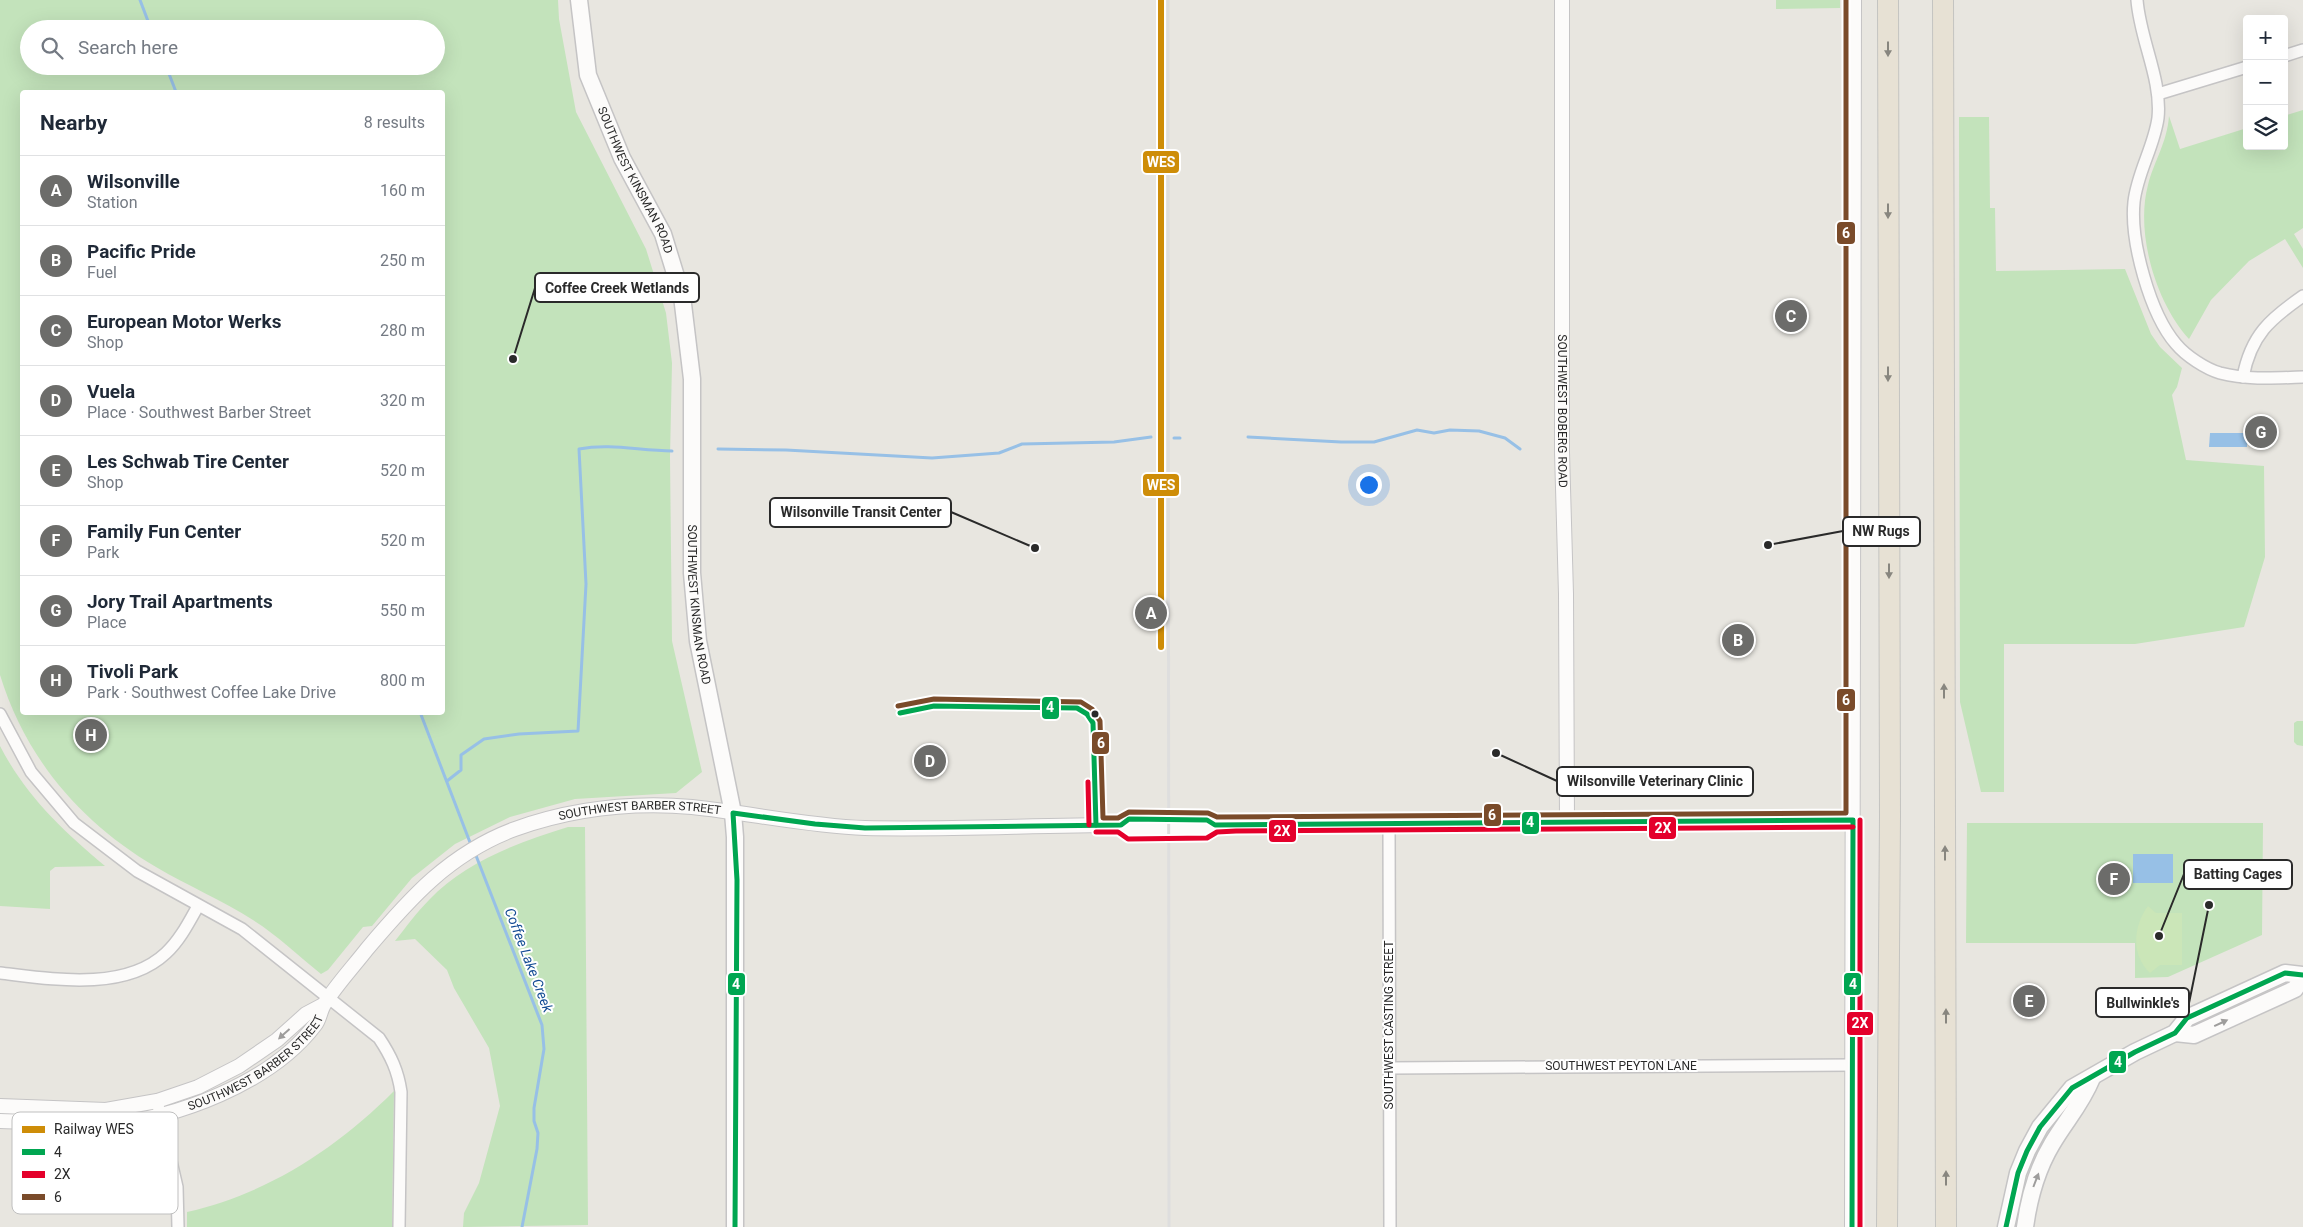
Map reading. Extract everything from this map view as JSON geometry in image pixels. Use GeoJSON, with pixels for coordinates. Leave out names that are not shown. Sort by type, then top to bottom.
{"type":"FeatureCollection","features":[{"type":"Feature","properties":{"kind":"highway"},"geometry":{"type":"LineString","coordinates":[[1887,1227],[1890,816],[1888,0]]}},
{"type":"Feature","properties":{"kind":"highway"},"geometry":{"type":"LineString","coordinates":[[1943,0],[1946,1227]]}},
{"type":"Feature","properties":{"kind":"main road","name":"SOUTHWEST KINSMAN ROAD"},"geometry":{"type":"LineString","coordinates":[[579,0],[580,25],[588,75],[622,158],[663,234],[682,296],[692,378],[692,573],[698,641],[733,813],[736,880],[735,1227]]}},
{"type":"Feature","properties":{"kind":"main road"},"geometry":{"type":"LineString","coordinates":[[2006,1227],[2018,1173],[2040,1127],[2072,1088],[2135,1052],[2175,1033],[2187,1018],[2285,973],[2303,976]]}},
{"type":"Feature","properties":{"kind":"main road"},"geometry":{"type":"LineString","coordinates":[[2025,1227],[2032,1189],[2040,1168],[2052,1144],[2086,1094],[2092,1078]]}},
{"type":"Feature","properties":{"kind":"street","name":"SOUTHWEST BOBERG ROAD"},"geometry":{"type":"LineString","coordinates":[[1562,0],[1562,452],[1566,594],[1567,822]]}},
{"type":"Feature","properties":{"kind":"street"},"geometry":{"type":"LineString","coordinates":[[1852,1227],[1854,0]]}},
{"type":"Feature","properties":{"kind":"street"},"geometry":{"type":"LineString","coordinates":[[2137,0],[2138,20],[2158,94],[2158,118],[2154,135],[2136,185],[2134,230],[2139,266],[2164,325],[2176,345],[2204,366],[2219,372],[2242,377],[2303,377]]}},
{"type":"Feature","properties":{"kind":"street"},"geometry":{"type":"LineString","coordinates":[[2288,55],[2303,50]]}},
{"type":"Feature","properties":{"kind":"street"},"geometry":{"type":"LineString","coordinates":[[2158,94],[2243,68]]}},
{"type":"Feature","properties":{"kind":"street"},"geometry":{"type":"LineString","coordinates":[[2242,377],[2251,347],[2264,326],[2303,296]]}},
{"type":"Feature","properties":{"kind":"street"},"geometry":{"type":"LineString","coordinates":[[0,714],[31,772],[74,823],[124,862],[198,906],[242,929],[326,1001],[379,1038],[390,1053],[398,1073],[402,1104],[399,1227]]}},
{"type":"Feature","properties":{"kind":"street","name":"SOUTHWEST BARBER STREET"},"geometry":{"type":"LineString","coordinates":[[170,1112],[193,1105],[229,1089],[276,1062],[299,1043],[316,1023],[326,1001],[380,933],[421,887],[454,861],[486,842],[515,829],[567,814],[606,808],[690,807],[815,824],[865,828],[1121,825],[1130,820],[1207,820],[1215,825],[1853,820]]}},
{"type":"Feature","properties":{"kind":"street","name":"SOUTHWEST CASTING STREET"},"geometry":{"type":"LineString","coordinates":[[1389,823],[1390,1227]]}},
{"type":"Feature","properties":{"kind":"street"},"geometry":{"type":"LineString","coordinates":[[0,973],[84,980],[120,977],[147,966],[164,955],[177,941],[198,906]]}},
{"type":"Feature","properties":{"kind":"street","name":"SOUTHWEST BARBER STREET"},"geometry":{"type":"LineString","coordinates":[[0,1106],[106,1110],[157,1101],[198,1086],[239,1066],[277,1040],[306,1014],[326,1001]]}},
{"type":"Feature","properties":{"kind":"street","name":"SOUTHWEST PEYTON LANE"},"geometry":{"type":"LineString","coordinates":[[1390,1068],[1852,1065]]}},
{"type":"Feature","properties":{"kind":"street"},"geometry":{"type":"LineString","coordinates":[[157,1101],[159,1112]]}},
{"type":"Feature","properties":{"kind":"street"},"geometry":{"type":"LineString","coordinates":[[178,1214],[178,1227]]}},
{"type":"Feature","properties":{"kind":"green space"},"geometry":{"type":"Polygon","coordinates":[[[0,0],[558,0],[559,19],[576,112],[646,249],[666,313],[672,363],[670,457],[672,641],[702,772],[676,793],[575,799],[510,817],[455,844],[412,878],[372,926],[363,927],[328,970],[321,974],[262,926],[156,867],[129,850],[104,830],[60,786],[41,761],[11,706],[0,675],[0,0]]]}},
{"type":"Feature","properties":{"kind":"green space"},"geometry":{"type":"Polygon","coordinates":[[[1776,0],[1840,0],[1840,8],[1776,9],[1776,0]]]}},
{"type":"Feature","properties":{"kind":"green space"},"geometry":{"type":"Polygon","coordinates":[[[2303,110],[2303,228],[2294,234],[2303,249],[2303,268],[2285,239],[2249,261],[2211,300],[2189,339],[2177,324],[2158,287],[2151,266],[2144,224],[2148,185],[2166,135],[2169,116],[2180,149],[2243,129],[2243,150],[2288,150],[2288,115],[2303,110]]]}},
{"type":"Feature","properties":{"kind":"green space"},"geometry":{"type":"Polygon","coordinates":[[[1959,117],[1989,117],[1990,208],[1995,208],[1996,271],[2125,269],[2151,334],[2160,347],[2182,368],[2177,387],[2172,395],[2186,460],[2264,466],[2265,557],[2244,627],[2135,644],[2004,644],[2004,792],[1981,792],[1960,702],[1959,117]]]}},
{"type":"Feature","properties":{"kind":"green space"},"geometry":{"type":"Polygon","coordinates":[[[2303,721],[2303,746],[2297,745],[2294,742],[2294,723],[2303,721]]]}},
{"type":"Feature","properties":{"kind":"green space"},"geometry":{"type":"Polygon","coordinates":[[[0,746],[21,781],[46,811],[105,866],[55,867],[50,871],[50,909],[0,906],[0,746]]]}},
{"type":"Feature","properties":{"kind":"green space"},"geometry":{"type":"Polygon","coordinates":[[[1967,823],[2263,823],[2262,935],[2168,977],[2135,978],[2135,943],[1966,943],[1967,823]]]}},
{"type":"Feature","properties":{"kind":"green space"},"geometry":{"type":"Polygon","coordinates":[[[568,827],[585,827],[588,1225],[463,1227],[464,1213],[479,1183],[500,1106],[489,1048],[454,988],[447,970],[415,939],[395,941],[429,900],[459,875],[476,864],[512,847],[568,827]]]}},
{"type":"Feature","properties":{"kind":"green space"},"geometry":{"type":"Polygon","coordinates":[[[2148,906],[2156,913],[2182,913],[2182,965],[2160,965],[2150,973],[2144,966],[2137,949],[2136,940],[2139,922],[2148,906]]]}},
{"type":"Feature","properties":{"kind":"green space"},"geometry":{"type":"Polygon","coordinates":[[[394,1091],[392,1227],[187,1227],[187,1212],[245,1194],[299,1167],[348,1132],[394,1091]]]}},
{"type":"Feature","properties":{"kind":"water"},"geometry":{"type":"Polygon","coordinates":[[[2210,433],[2247,433],[2247,447],[2209,447],[2210,433]]]}},
{"type":"Feature","properties":{"kind":"water"},"geometry":{"type":"Polygon","coordinates":[[[2133,854],[2173,854],[2173,883],[2133,883],[2133,854]]]}},
{"type":"Feature","properties":{"kind":"waterway","name":"Coffee Lake Creek"},"geometry":{"type":"LineString","coordinates":[[140,0],[148,20]]}},
{"type":"Feature","properties":{"kind":"waterway","name":"Coffee Lake Creek"},"geometry":{"type":"LineString","coordinates":[[169,75],[175,90]]}},
{"type":"Feature","properties":{"kind":"waterway"},"geometry":{"type":"LineString","coordinates":[[1248,437],[1374,442],[1417,430],[1434,433],[1450,430],[1479,431],[1505,438],[1520,449]]}},
{"type":"Feature","properties":{"kind":"waterway"},"geometry":{"type":"LineString","coordinates":[[718,449],[786,450],[932,458],[999,453],[1022,444],[1114,442],[1151,437]]}},
{"type":"Feature","properties":{"kind":"waterway"},"geometry":{"type":"LineString","coordinates":[[1174,438],[1180,438]]}},
{"type":"Feature","properties":{"kind":"waterway"},"geometry":{"type":"LineString","coordinates":[[447,781],[461,770],[461,755],[484,739],[519,734],[578,731],[586,584],[579,449],[614,447],[672,451]]}},
{"type":"Feature","properties":{"kind":"waterway","name":"Coffee Lake Creek"},"geometry":{"type":"LineString","coordinates":[[421,715],[471,845]]}},
{"type":"Feature","properties":{"kind":"waterway","name":"Coffee Lake Creek"},"geometry":{"type":"LineString","coordinates":[[475,853],[542,1025],[544,1049],[534,1108],[534,1121],[538,1133],[537,1149],[522,1227]]}},
{"type":"Feature","properties":{"kind":"railway"},"geometry":{"type":"LineString","coordinates":[[1168,0],[1169,1227]]}},
{"type":"Feature","properties":{"kind":"rail line","name":"WES"},"geometry":{"type":"LineString","coordinates":[[1161,0],[1161,647]]}},
{"type":"Feature","properties":{"kind":"transit line","name":"6"},"geometry":{"type":"LineString","coordinates":[[898,706],[934,699],[1081,702],[1092,709],[1100,721],[1103,818],[1118,818],[1129,812],[1208,813],[1217,817],[1846,813],[1846,0]]}},
{"type":"Feature","properties":{"kind":"transit line","name":"4"},"geometry":{"type":"LineString","coordinates":[[900,713],[934,706],[1077,708],[1087,714],[1093,723],[1096,825]]}},
{"type":"Feature","properties":{"kind":"transit line","name":"2X"},"geometry":{"type":"LineString","coordinates":[[1088,782],[1089,825]]}},
{"type":"Feature","properties":{"kind":"transit line","name":"4"},"geometry":{"type":"LineString","coordinates":[[735,1227],[737,880],[733,813],[815,824],[865,828],[1121,825],[1129,819],[1207,820],[1215,825],[1853,820],[1852,1227]]}},
{"type":"Feature","properties":{"kind":"transit line","name":"2X"},"geometry":{"type":"LineString","coordinates":[[1860,820],[1860,1227]]}},
{"type":"Feature","properties":{"kind":"transit line","name":"2X"},"geometry":{"type":"LineString","coordinates":[[1096,832],[1118,832],[1128,839],[1207,838],[1217,832],[1236,831],[1853,827]]}},
{"type":"Feature","properties":{"kind":"transit line","name":"4"},"geometry":{"type":"LineString","coordinates":[[2006,1227],[2018,1173],[2027,1151],[2040,1127],[2072,1088],[2135,1052],[2175,1033],[2187,1018],[2285,973],[2303,975]]}},
{"type":"Feature","properties":{"kind":"place","name":"European Motor Werks"},"geometry":{"type":"Point","coordinates":[1791,316]}},
{"type":"Feature","properties":{"kind":"place","name":"Coffee Creek Wetlands"},"geometry":{"type":"Point","coordinates":[513,359]}},
{"type":"Feature","properties":{"kind":"place","name":"Jory Trail Apartments"},"geometry":{"type":"Point","coordinates":[2261,432]}},
{"type":"Feature","properties":{"kind":"place","name":"NW Rugs"},"geometry":{"type":"Point","coordinates":[1768,545]}},
{"type":"Feature","properties":{"kind":"place","name":"Wilsonville Transit Center"},"geometry":{"type":"Point","coordinates":[1035,548]}},
{"type":"Feature","properties":{"kind":"place","name":"Wilsonville"},"geometry":{"type":"Point","coordinates":[1151,613]}},
{"type":"Feature","properties":{"kind":"place","name":"Pacific Pride"},"geometry":{"type":"Point","coordinates":[1738,640]}},
{"type":"Feature","properties":{"kind":"place","name":"Tivoli Park"},"geometry":{"type":"Point","coordinates":[91,735]}},
{"type":"Feature","properties":{"kind":"place","name":"Wilsonville Veterinary Clinic"},"geometry":{"type":"Point","coordinates":[1496,753]}},
{"type":"Feature","properties":{"kind":"place","name":"Vuela"},"geometry":{"type":"Point","coordinates":[930,761]}},
{"type":"Feature","properties":{"kind":"place","name":"Family Fun Center"},"geometry":{"type":"Point","coordinates":[2114,879]}},
{"type":"Feature","properties":{"kind":"place","name":"Bullwinkle's"},"geometry":{"type":"Point","coordinates":[2209,905]}},
{"type":"Feature","properties":{"kind":"place","name":"Batting Cages"},"geometry":{"type":"Point","coordinates":[2159,936]}},
{"type":"Feature","properties":{"kind":"place","name":"Les Schwab Tire Center"},"geometry":{"type":"Point","coordinates":[2029,1001]}}]}
